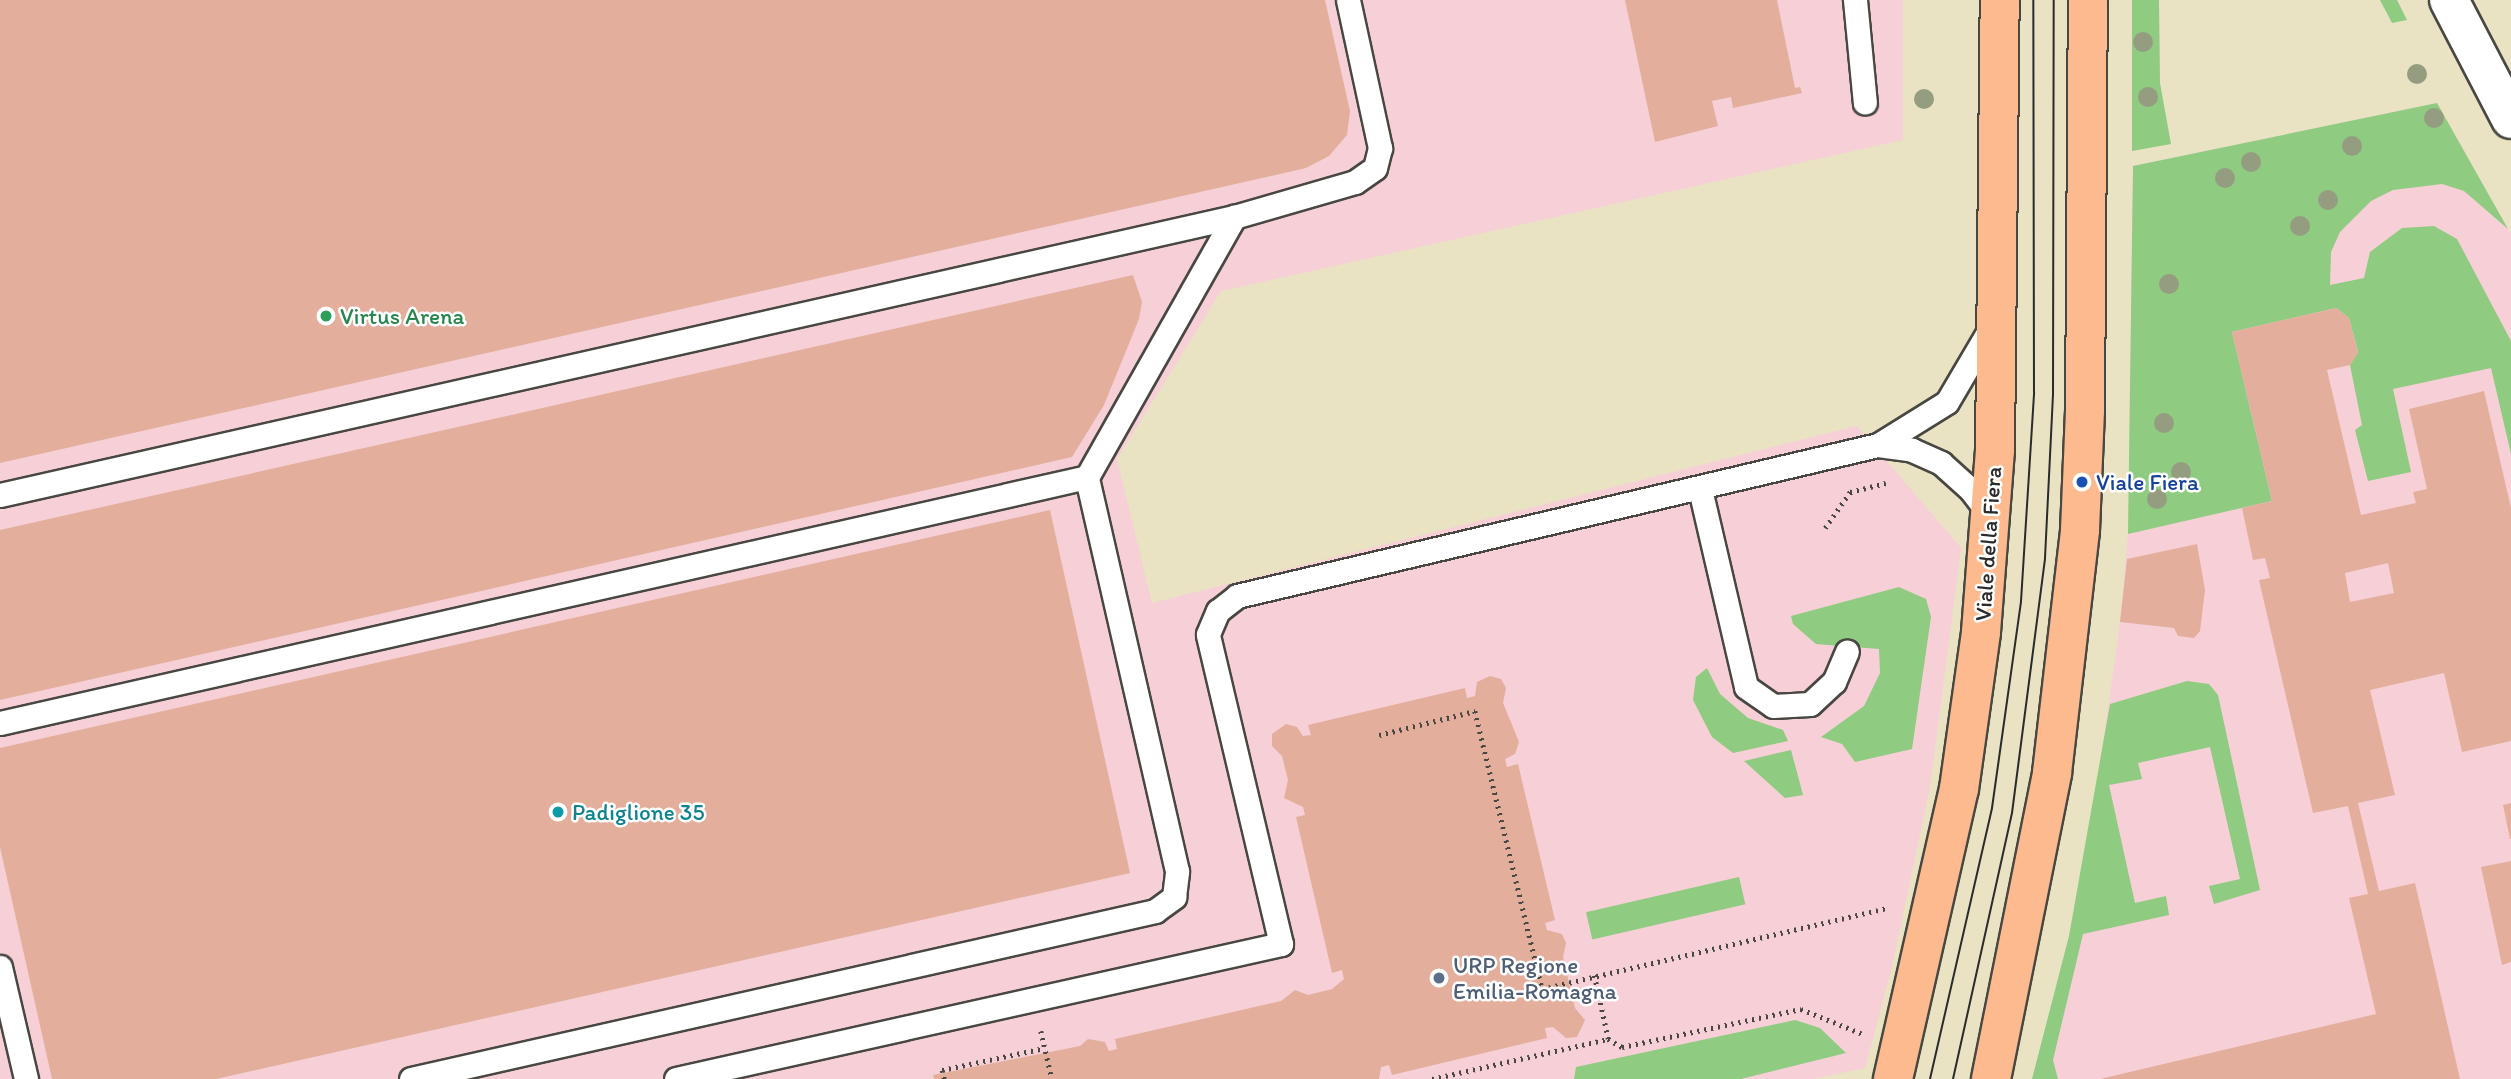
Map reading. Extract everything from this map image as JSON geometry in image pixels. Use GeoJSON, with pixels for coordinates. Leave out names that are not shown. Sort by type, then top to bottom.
{"type":"FeatureCollection","features":[{"type":"Feature","properties":{"kind":"main road","name":"Viale della Fiera"},"geometry":{"type":"LineString","coordinates":[[1893,1079],[1959,789],[1974,693],[1991,517],[1998,314],[2000,0]]}},
{"type":"Feature","properties":{"kind":"main road"},"geometry":{"type":"LineString","coordinates":[[1991,1079],[2052,773],[2080,530],[2085,411],[2088,0]]}},
{"type":"Feature","properties":{"kind":"street"},"geometry":{"type":"LineString","coordinates":[[2449,0],[2511,119]]}},
{"type":"Feature","properties":{"kind":"lane"},"geometry":{"type":"LineString","coordinates":[[0,495],[1234,217],[1355,183],[1375,168],[1380,148],[1348,0]]}},
{"type":"Feature","properties":{"kind":"lane"},"geometry":{"type":"LineString","coordinates":[[1856,0],[1865,103]]}},
{"type":"Feature","properties":{"kind":"lane"},"geometry":{"type":"LineString","coordinates":[[411,1079],[1155,911],[1174,897],[1177,871],[1087,477],[1234,217]]}},
{"type":"Feature","properties":{"kind":"lane"},"geometry":{"type":"LineString","coordinates":[[676,1079],[1281,944],[1208,634],[1218,611],[1237,596],[1878,445],[1947,402],[1998,314]]}},
{"type":"Feature","properties":{"kind":"lane"},"geometry":{"type":"LineString","coordinates":[[1878,445],[1912,450],[1941,463],[1972,490],[1991,517]]}},
{"type":"Feature","properties":{"kind":"lane"},"geometry":{"type":"LineString","coordinates":[[0,723],[1087,477]]}},
{"type":"Feature","properties":{"kind":"lane"},"geometry":{"type":"LineString","coordinates":[[1700,489],[1746,687],[1773,706],[1810,704],[1834,681],[1847,652]]}},
{"type":"Feature","properties":{"kind":"lane"},"geometry":{"type":"LineString","coordinates":[[0,967],[26,1079]]}},
{"type":"Feature","properties":{"kind":"path"},"geometry":{"type":"LineString","coordinates":[[1825,528],[1850,492],[1890,482]]}},
{"type":"Feature","properties":{"kind":"path"},"geometry":{"type":"LineString","coordinates":[[1379,735],[1475,711],[1542,989],[1893,907]]}},
{"type":"Feature","properties":{"kind":"path"},"geometry":{"type":"LineString","coordinates":[[1594,975],[1608,1039]]}},
{"type":"Feature","properties":{"kind":"path"},"geometry":{"type":"LineString","coordinates":[[1432,1079],[1608,1039],[1622,1047],[1801,1010],[1875,1040]]}},
{"type":"Feature","properties":{"kind":"path"},"geometry":{"type":"LineString","coordinates":[[944,1079],[942,1070],[1045,1048]]}},
{"type":"Feature","properties":{"kind":"shaded area"},"geometry":{"type":"Polygon","coordinates":[[[0,0],[1903,0],[1903,140],[1221,291],[1117,459],[1152,603],[1857,426],[1961,548],[1930,787],[1891,971],[1865,1068],[1813,1079],[0,1079],[0,0]]]}},
{"type":"Feature","properties":{"kind":"shaded area"},"geometry":{"type":"Polygon","coordinates":[[[2437,103],[2511,234],[2511,1079],[2032,1079],[2069,936],[2094,810],[2120,622],[2128,534],[2133,166],[2437,103]]]}},
{"type":"Feature","properties":{"kind":"green space"},"geometry":{"type":"Polygon","coordinates":[[[2132,0],[2159,0],[2160,83],[2171,144],[2132,151],[2132,0]]]}},
{"type":"Feature","properties":{"kind":"green space"},"geometry":{"type":"Polygon","coordinates":[[[2380,0],[2397,0],[2407,20],[2392,23],[2380,0]]]}},
{"type":"Feature","properties":{"kind":"green space"},"geometry":{"type":"Polygon","coordinates":[[[2437,103],[2508,229],[2464,191],[2442,184],[2393,190],[2371,201],[2340,232],[2331,252],[2330,285],[2364,278],[2370,252],[2402,228],[2434,226],[2457,239],[2511,341],[2511,454],[2491,368],[2393,389],[2411,472],[2368,481],[2355,430],[2362,425],[2350,365],[2358,352],[2349,318],[2336,308],[2232,332],[2272,501],[2128,534],[2133,166],[2437,103]]]}},
{"type":"Feature","properties":{"kind":"green space"},"geometry":{"type":"Polygon","coordinates":[[[1899,587],[1926,599],[1931,617],[1912,749],[1855,762],[1842,744],[1821,737],[1864,706],[1880,673],[1879,649],[1816,644],[1793,624],[1791,616],[1899,587]]]}},
{"type":"Feature","properties":{"kind":"green space"},"geometry":{"type":"Polygon","coordinates":[[[1707,668],[1720,694],[1748,718],[1783,730],[1788,741],[1733,753],[1712,737],[1693,700],[1696,677],[1707,668]]]}},
{"type":"Feature","properties":{"kind":"green space"},"geometry":{"type":"Polygon","coordinates":[[[2187,681],[2209,684],[2218,695],[2260,890],[2214,904],[2209,886],[2240,879],[2210,747],[2138,763],[2142,779],[2109,785],[2135,903],[2166,896],[2169,915],[2083,934],[2053,1060],[2058,1079],[2032,1079],[2069,936],[2110,704],[2187,681]]]}},
{"type":"Feature","properties":{"kind":"green space"},"geometry":{"type":"Polygon","coordinates":[[[1791,750],[1803,795],[1785,798],[1744,761],[1791,750]]]}},
{"type":"Feature","properties":{"kind":"green space"},"geometry":{"type":"Polygon","coordinates":[[[1739,877],[1745,904],[1592,940],[1586,912],[1739,877]]]}},
{"type":"Feature","properties":{"kind":"green space"},"geometry":{"type":"Polygon","coordinates":[[[1795,1020],[1820,1028],[1846,1053],[1741,1079],[1574,1079],[1576,1067],[1795,1020]]]}},
{"type":"Feature","properties":{"kind":"building","name":"Virtus Arena"},"geometry":{"type":"Polygon","coordinates":[[[0,0],[1325,0],[1350,111],[1347,135],[1329,156],[1306,168],[0,463],[0,0]]]}},
{"type":"Feature","properties":{"kind":"building"},"geometry":{"type":"Polygon","coordinates":[[[1625,0],[1777,0],[1795,88],[1800,87],[1802,93],[1733,108],[1731,97],[1712,101],[1718,126],[1655,142],[1625,0]]]}},
{"type":"Feature","properties":{"kind":"building"},"geometry":{"type":"Polygon","coordinates":[[[1133,275],[1142,302],[1139,319],[1104,405],[1072,457],[0,700],[0,530],[1133,275]]]}},
{"type":"Feature","properties":{"kind":"building"},"geometry":{"type":"Polygon","coordinates":[[[2336,308],[2349,318],[2358,353],[2350,365],[2327,370],[2361,515],[2416,503],[2413,492],[2427,489],[2409,409],[2484,391],[2511,508],[2511,741],[2462,752],[2444,673],[2370,690],[2395,795],[2358,803],[2379,891],[2415,883],[2460,1079],[2100,1079],[2376,1014],[2349,898],[2368,894],[2348,806],[2313,813],[2259,580],[2270,578],[2265,558],[2253,560],[2242,508],[2272,501],[2232,332],[2336,308]],[[2388,563],[2345,573],[2350,602],[2394,593],[2388,563]]]}},
{"type":"Feature","properties":{"kind":"building","name":"Padiglione 35"},"geometry":{"type":"Polygon","coordinates":[[[1050,510],[1130,873],[216,1079],[52,1079],[0,847],[0,748],[1050,510]]]}},
{"type":"Feature","properties":{"kind":"building"},"geometry":{"type":"Polygon","coordinates":[[[2197,544],[2205,590],[2200,631],[2194,638],[2178,636],[2174,628],[2120,622],[2127,559],[2197,544]]]}},
{"type":"Feature","properties":{"kind":"building"},"geometry":{"type":"Polygon","coordinates":[[[1490,676],[1501,679],[1506,688],[1503,703],[1519,742],[1515,754],[1505,759],[1507,767],[1518,764],[1555,920],[1545,923],[1547,930],[1562,934],[1566,943],[1563,957],[1575,1008],[1585,1020],[1577,1037],[1566,1038],[1553,1027],[1545,1028],[1547,1038],[1392,1075],[1389,1065],[1381,1067],[1379,1079],[934,1079],[933,1075],[1080,1046],[1088,1039],[1105,1042],[1109,1051],[1117,1049],[1115,1039],[1281,1001],[1295,990],[1308,995],[1332,989],[1344,979],[1342,970],[1332,973],[1296,817],[1305,815],[1303,807],[1284,798],[1288,780],[1282,756],[1272,746],[1272,734],[1286,724],[1297,727],[1303,736],[1311,735],[1308,725],[1465,688],[1467,698],[1475,696],[1477,682],[1490,676]]]}},
{"type":"Feature","properties":{"kind":"building"},"geometry":{"type":"Polygon","coordinates":[[[2511,803],[2511,839],[2510,839],[2503,805],[2511,803]]]}},
{"type":"Feature","properties":{"kind":"building"},"geometry":{"type":"Polygon","coordinates":[[[2511,861],[2511,962],[2502,965],[2481,867],[2511,861]]]}},
{"type":"Feature","properties":{"kind":"tram line"},"geometry":{"type":"LineString","coordinates":[[1930,1079],[1992,808],[2021,601],[2034,392],[2033,0]]}},
{"type":"Feature","properties":{"kind":"tram line"},"geometry":{"type":"LineString","coordinates":[[1953,1079],[2012,813],[2045,558],[2053,393],[2054,0]]}},
{"type":"Feature","properties":{"kind":"place","name":"Virtus Arena"},"geometry":{"type":"Point","coordinates":[326,316]}},
{"type":"Feature","properties":{"kind":"place","name":"Viale Fiera"},"geometry":{"type":"Point","coordinates":[2082,482]}},
{"type":"Feature","properties":{"kind":"place","name":"Padiglione 35"},"geometry":{"type":"Point","coordinates":[558,812]}},
{"type":"Feature","properties":{"kind":"place","name":"URP Regione Emilia-Romagna"},"geometry":{"type":"Point","coordinates":[1439,978]}}]}
